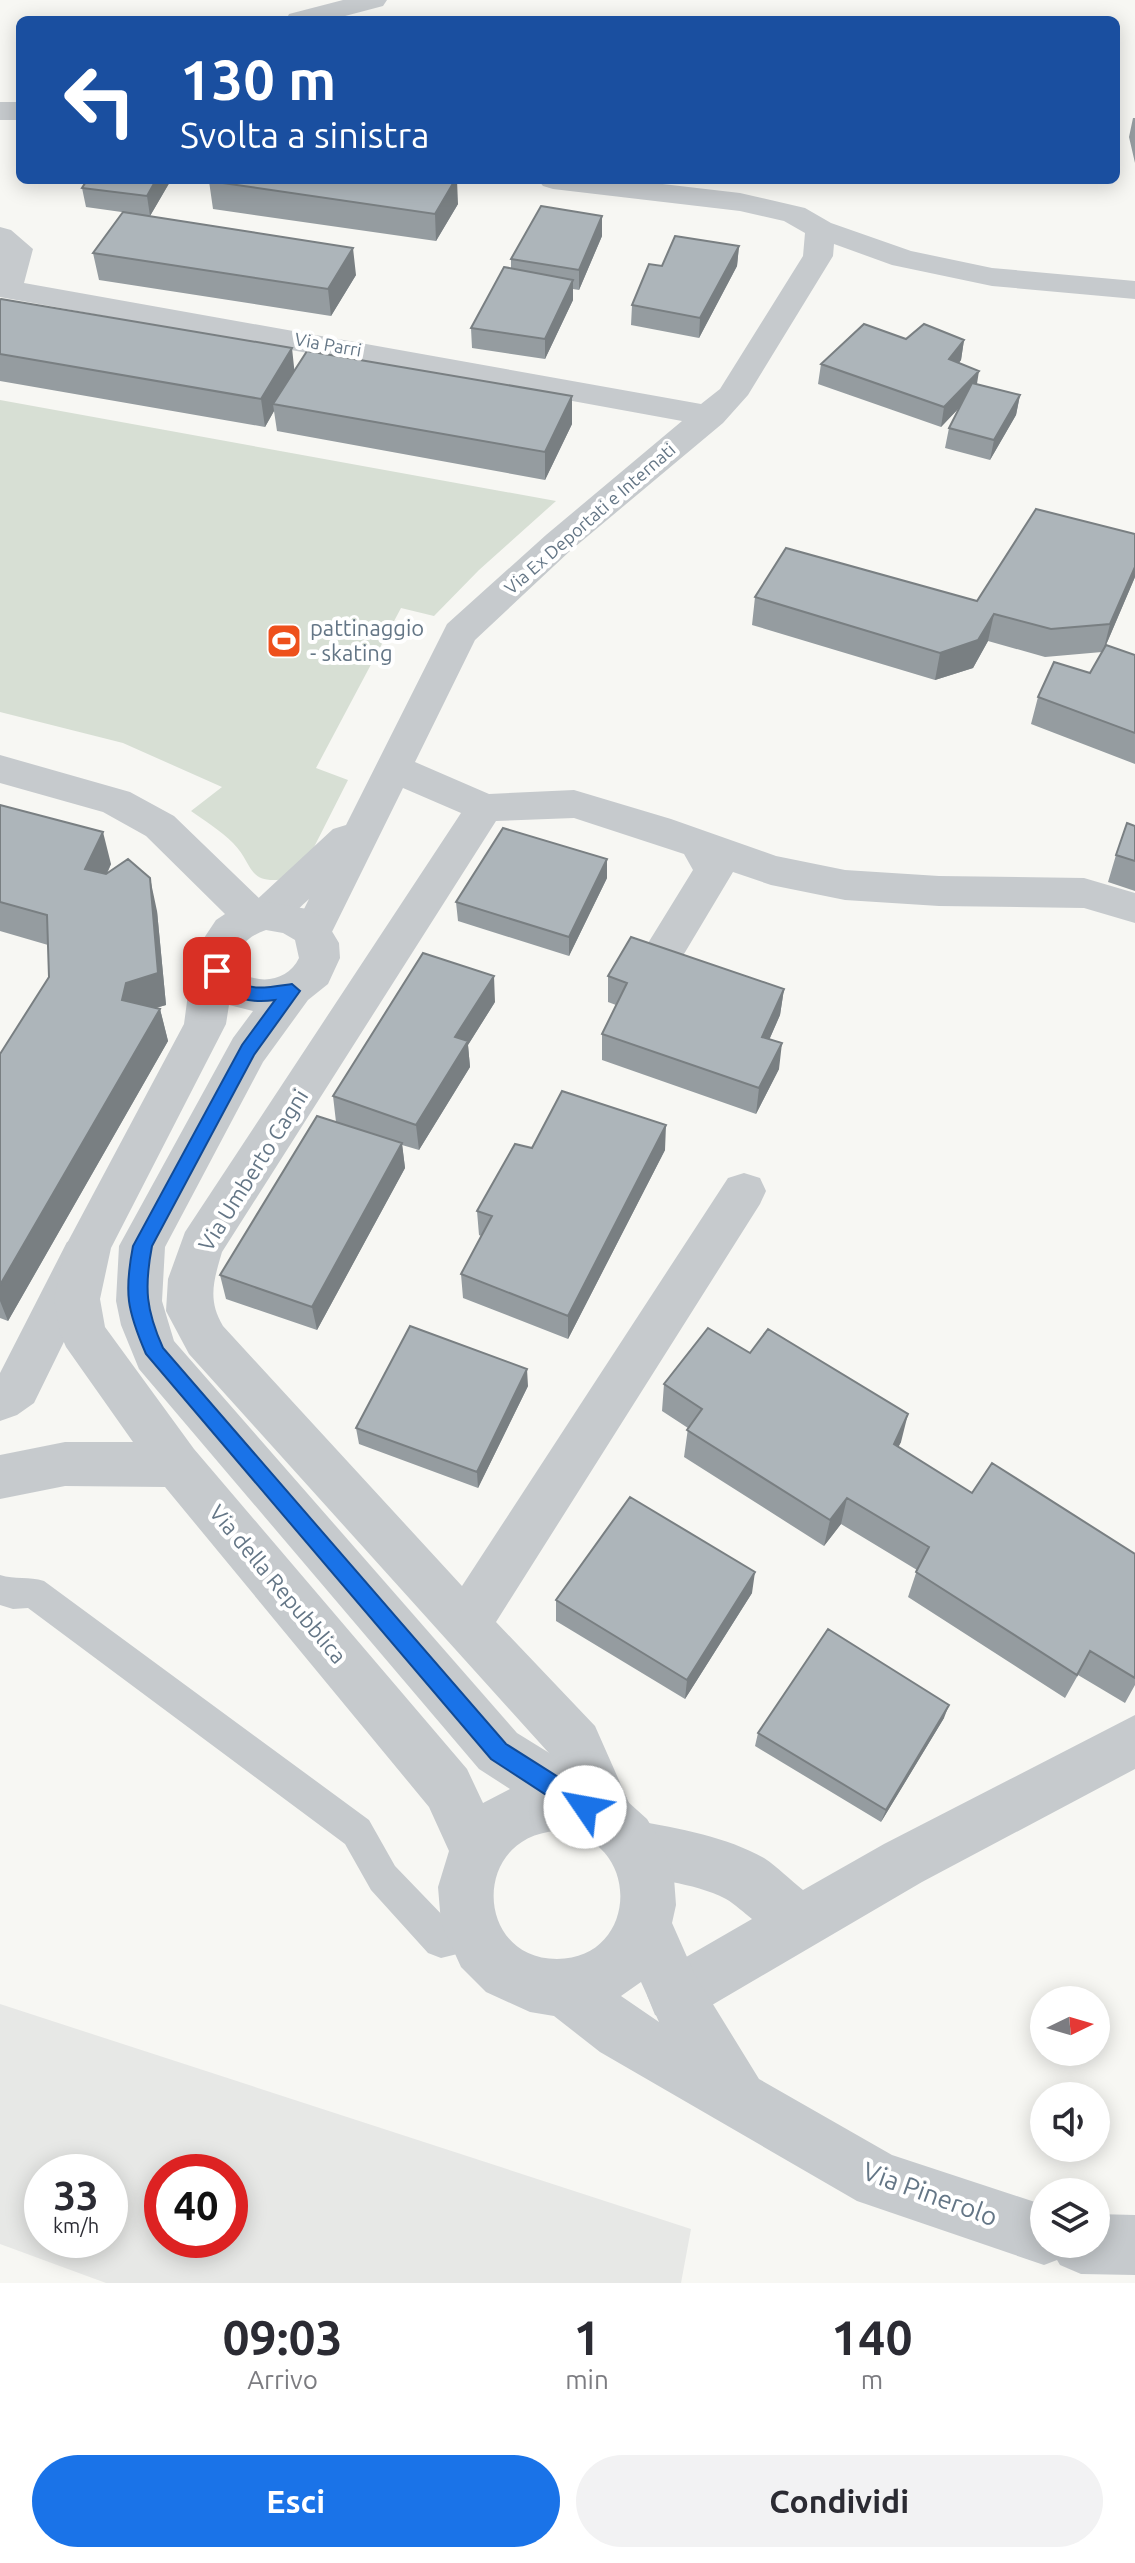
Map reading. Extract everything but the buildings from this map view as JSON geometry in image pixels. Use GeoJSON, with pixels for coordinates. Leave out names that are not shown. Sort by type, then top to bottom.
{"type":"FeatureCollection","features":[{"type":"Feature","properties":{"kind":"street"},"geometry":{"type":"LineString","coordinates":[[314,16],[374,0]]}},
{"type":"Feature","properties":{"kind":"street"},"geometry":{"type":"LineString","coordinates":[[587,184],[740,202],[794,214],[820,229],[903,259],[992,277],[1135,290]]}},
{"type":"Feature","properties":{"kind":"street","name":"Via Ex Deportati e Internati"},"geometry":{"type":"LineString","coordinates":[[313,931],[460,633],[558,543],[732,395],[818,256],[820,229]]}},
{"type":"Feature","properties":{"kind":"street","name":"Via Parri"},"geometry":{"type":"LineString","coordinates":[[0,236],[18,249],[7,289],[711,416]]}},
{"type":"Feature","properties":{"kind":"street"},"geometry":{"type":"LineString","coordinates":[[393,768],[485,808],[574,804],[657,829],[771,870],[845,885],[939,891],[1084,893],[1135,908]]}},
{"type":"Feature","properties":{"kind":"street"},"geometry":{"type":"LineString","coordinates":[[0,769],[116,802],[160,826],[194,862],[205,916],[238,932],[293,918],[313,931],[320,943],[321,956],[316,970],[306,982],[292,991],[273,996],[255,996],[238,991],[224,983],[217,971],[238,932]]}},
{"type":"Feature","properties":{"kind":"street","name":"Via Umberto Cagni"},"geometry":{"type":"LineString","coordinates":[[485,808],[201,1246],[191,1279],[189,1311],[206,1340],[576,1744],[610,1825]]}},
{"type":"Feature","properties":{"kind":"street","name":"Via Ex Deportati e Internati"},"geometry":{"type":"LineString","coordinates":[[238,932],[370,818]]}},
{"type":"Feature","properties":{"kind":"street"},"geometry":{"type":"LineString","coordinates":[[666,948],[714,870],[699,846]]}},
{"type":"Feature","properties":{"kind":"street"},"geometry":{"type":"LineString","coordinates":[[0,1400],[17,1388],[205,1024],[238,932]]}},
{"type":"Feature","properties":{"kind":"street"},"geometry":{"type":"LineString","coordinates":[[292,991],[248,1050],[142,1246],[136,1279],[140,1316],[156,1354],[498,1751],[610,1825],[645,1872],[648,1898],[644,1924],[632,1949],[614,1969],[591,1982],[565,1988],[537,1986],[510,1976],[489,1957],[473,1934],[466,1906],[468,1878],[477,1851],[492,1831],[512,1815],[535,1806],[560,1803],[610,1825],[684,1857],[744,1878],[801,1923]]}},
{"type":"Feature","properties":{"kind":"street"},"geometry":{"type":"LineString","coordinates":[[465,1626],[744,1191]]}},
{"type":"Feature","properties":{"kind":"street"},"geometry":{"type":"LineString","coordinates":[[88,1247],[77,1299],[83,1333],[177,1465]]}},
{"type":"Feature","properties":{"kind":"street"},"geometry":{"type":"LineString","coordinates":[[6,1478],[62,1466],[177,1465]]}},
{"type":"Feature","properties":{"kind":"street","name":"Via della Repubblica"},"geometry":{"type":"LineString","coordinates":[[177,1465],[448,1788],[477,1851]]}},
{"type":"Feature","properties":{"kind":"street"},"geometry":{"type":"LineString","coordinates":[[675,1995],[903,1863],[1135,1741]]}},
{"type":"Feature","properties":{"kind":"street"},"geometry":{"type":"LineString","coordinates":[[644,1924],[675,1995],[737,2097]]}},
{"type":"Feature","properties":{"kind":"street","name":"Via Pinerolo"},"geometry":{"type":"LineString","coordinates":[[565,1988],[620,2032],[878,2180],[1030,2230]]}},
{"type":"Feature","properties":{"kind":"street"},"geometry":{"type":"LineString","coordinates":[[1110,2245],[1135,2245]]}},
{"type":"Feature","properties":{"kind":"lane"},"geometry":{"type":"LineString","coordinates":[[0,1590],[13,1594],[33,1592],[357,1832],[383,1878],[441,1940],[473,1934]]}},
{"type":"Feature","properties":{"kind":"shaded area"},"geometry":{"type":"Polygon","coordinates":[[[0,400],[556,501],[479,570],[434,616],[401,608],[316,768],[348,780],[309,857],[286,879],[264,879],[252,871],[228,839],[191,811],[222,787],[123,743],[0,712],[0,400]]]}},
{"type":"Feature","properties":{"kind":"shaded area"},"geometry":{"type":"Polygon","coordinates":[[[0,2004],[691,2229],[681,2283],[106,2283],[38,2258],[128,2258],[128,2154],[24,2154],[24,2253],[0,2244],[0,2004]]]}},
{"type":"Feature","properties":{"kind":"place","name":"pattinaggio - skating"},"geometry":{"type":"Point","coordinates":[284,641]}},
{"type":"Feature","properties":{"kind":"route"},"geometry":{"type":"LineString","coordinates":[[217,971],[224,983],[255,996],[273,996],[292,991],[248,1050],[142,1246],[136,1279],[140,1316],[156,1354],[498,1751],[585,1807]]}}]}
